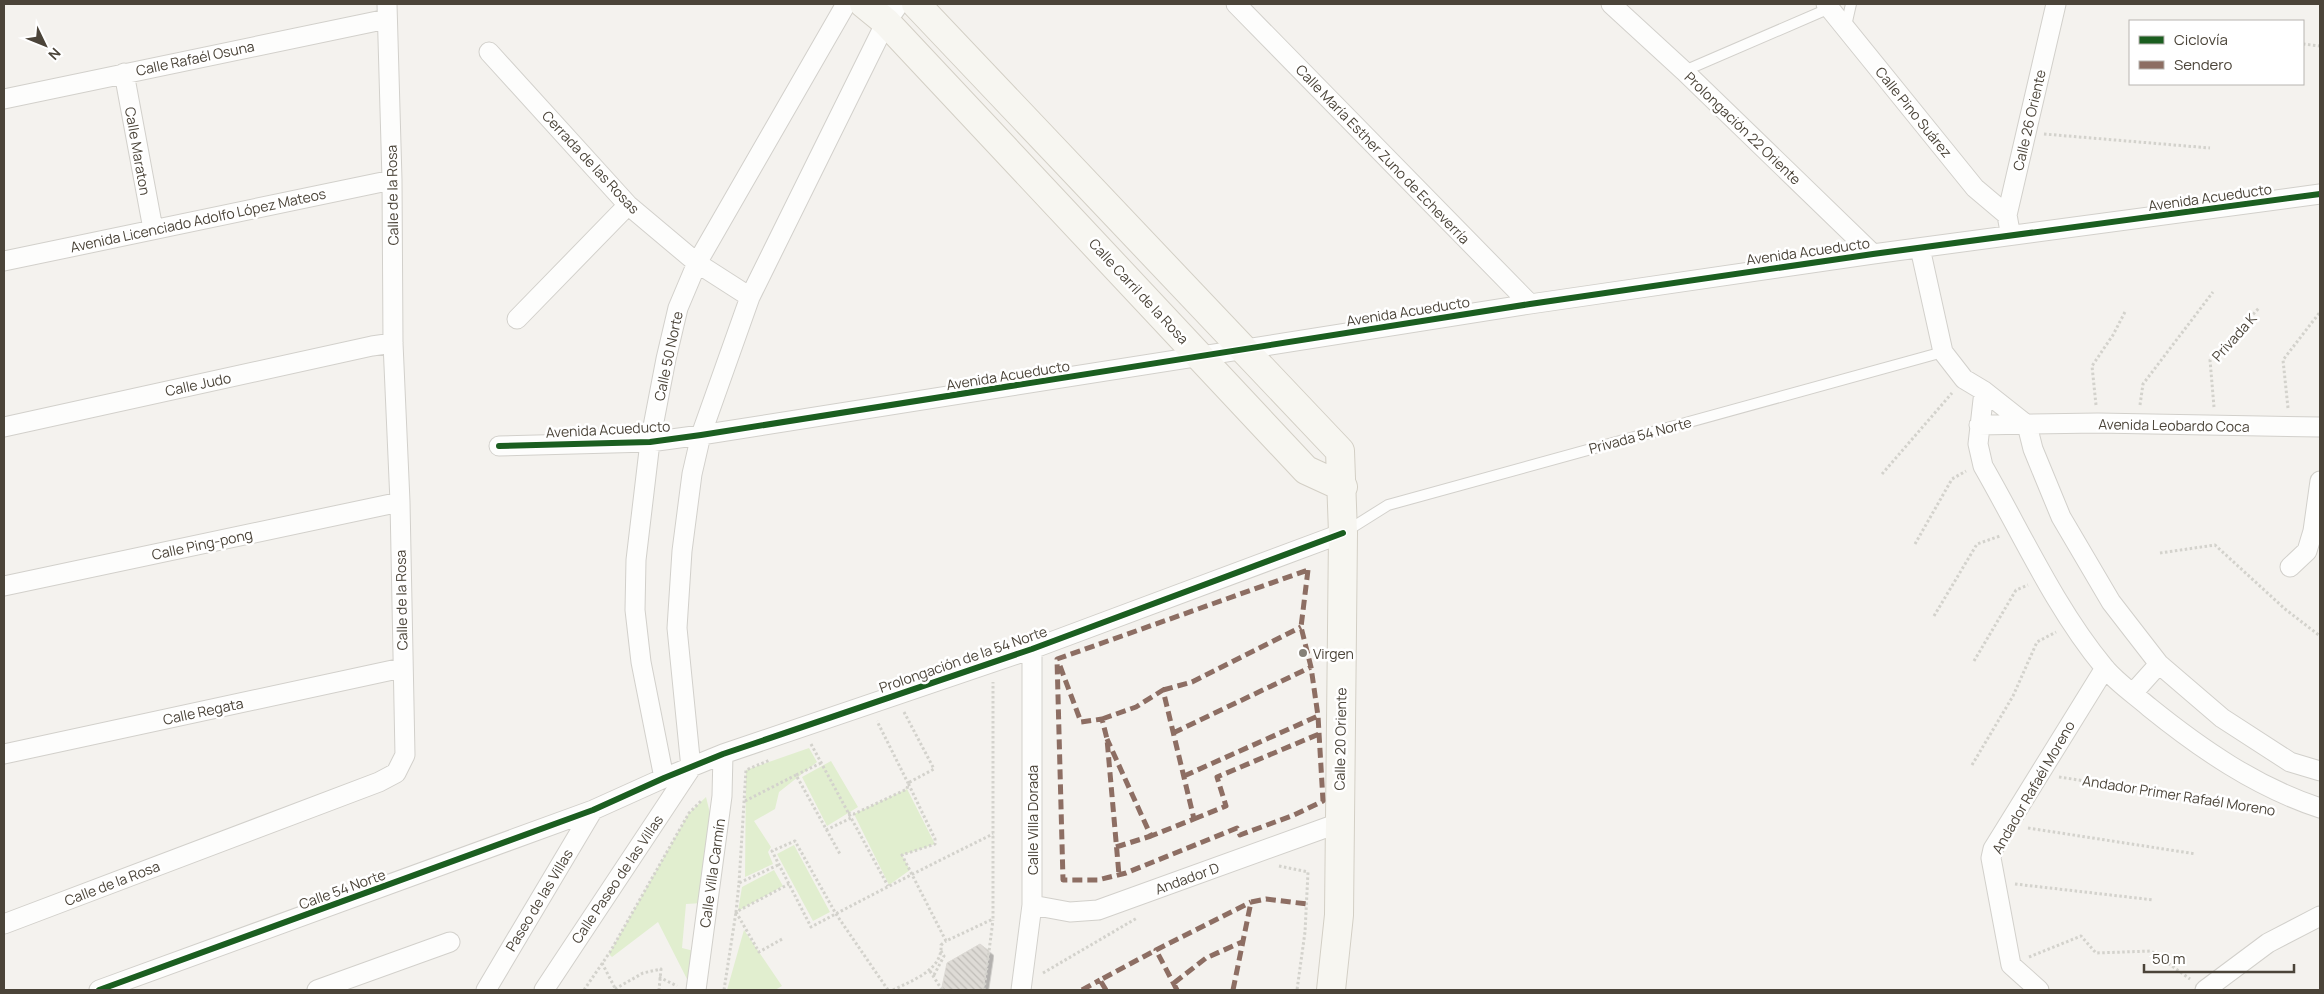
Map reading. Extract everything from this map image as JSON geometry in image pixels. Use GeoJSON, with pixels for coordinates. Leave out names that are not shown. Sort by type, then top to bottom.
{"type":"FeatureCollection","features":[{"type":"Feature","properties":{"kind":"main road","name":"Calle Carril de la Rosa"},"geometry":{"type":"LineString","coordinates":[[864,4],[892,13],[1306,470],[1343,487]]}},
{"type":"Feature","properties":{"kind":"main road"},"geometry":{"type":"LineString","coordinates":[[916,4],[1340,451],[1343,487]]}},
{"type":"Feature","properties":{"kind":"main road","name":"Calle 20 Oriente"},"geometry":{"type":"LineString","coordinates":[[1331,990],[1339,915],[1343,487]]}},
{"type":"Feature","properties":{"kind":"street","name":"Calle 50 Norte"},"geometry":{"type":"LineString","coordinates":[[664,778],[641,662],[635,610],[636,560],[650,442],[678,308],[697,263],[846,4]]}},
{"type":"Feature","properties":{"kind":"street","name":"Calle María Esther Zuno de Echeverría"},"geometry":{"type":"LineString","coordinates":[[1236,4],[1530,304]]}},
{"type":"Feature","properties":{"kind":"street","name":"Prolongación 22 Oriente"},"geometry":{"type":"LineString","coordinates":[[1611,4],[1684,71],[1873,254]]}},
{"type":"Feature","properties":{"kind":"street","name":"Calle 26 Oriente"},"geometry":{"type":"LineString","coordinates":[[2011,237],[2007,215],[2056,4]]}},
{"type":"Feature","properties":{"kind":"street","name":"Calle Pino Suárez"},"geometry":{"type":"LineString","coordinates":[[1828,6],[1975,188],[2007,215]]}},
{"type":"Feature","properties":{"kind":"street","name":"Calle Rafaél Osuna"},"geometry":{"type":"LineString","coordinates":[[4,99],[124,73],[387,11]]}},
{"type":"Feature","properties":{"kind":"street","name":"Calle de la Rosa"},"geometry":{"type":"LineString","coordinates":[[4,924],[379,782],[396,772],[405,755],[400,502],[393,343],[392,180],[387,11]]}},
{"type":"Feature","properties":{"kind":"street"},"geometry":{"type":"LineString","coordinates":[[691,768],[677,628],[682,551],[692,474],[701,435],[750,297],[892,13]]}},
{"type":"Feature","properties":{"kind":"street","name":"Cerrada de las Rosas"},"geometry":{"type":"LineString","coordinates":[[489,52],[628,205],[697,263],[750,297]]}},
{"type":"Feature","properties":{"kind":"street","name":"Calle Maraton"},"geometry":{"type":"LineString","coordinates":[[124,73],[153,229]]}},
{"type":"Feature","properties":{"kind":"street","name":"Avenida Licenciado Adolfo López Mateos"},"geometry":{"type":"LineString","coordinates":[[4,261],[392,180]]}},
{"type":"Feature","properties":{"kind":"street","name":"Avenida Acueducto"},"geometry":{"type":"LineString","coordinates":[[499,446],[650,442],[701,435],[1530,304],[1873,254],[2011,237],[2320,194]]}},
{"type":"Feature","properties":{"kind":"street"},"geometry":{"type":"LineString","coordinates":[[517,319],[628,205]]}},
{"type":"Feature","properties":{"kind":"street"},"geometry":{"type":"LineString","coordinates":[[1920,248],[1943,352],[1964,379],[1984,391],[2027,425],[2033,448],[2065,525],[2111,602],[2159,664],[2222,718],[2290,762],[2320,771]]}},
{"type":"Feature","properties":{"kind":"street","name":"Calle Judo"},"geometry":{"type":"LineString","coordinates":[[4,427],[372,346],[393,343]]}},
{"type":"Feature","properties":{"kind":"street"},"geometry":{"type":"LineString","coordinates":[[1984,391],[1978,444],[1983,466],[2072,624],[2105,668],[2186,738],[2236,770],[2294,799],[2320,808]]}},
{"type":"Feature","properties":{"kind":"street","name":"Avenida Leobardo Coca"},"geometry":{"type":"LineString","coordinates":[[1979,425],[2098,423],[2320,427]]}},
{"type":"Feature","properties":{"kind":"street"},"geometry":{"type":"LineString","coordinates":[[2290,567],[2307,551],[2313,531],[2320,481]]}},
{"type":"Feature","properties":{"kind":"street","name":"Calle Ping-pong"},"geometry":{"type":"LineString","coordinates":[[4,586],[400,502]]}},
{"type":"Feature","properties":{"kind":"street","name":"Prolongación de la 54 Norte"},"geometry":{"type":"LineString","coordinates":[[593,810],[723,754],[1032,649],[1343,533]]}},
{"type":"Feature","properties":{"kind":"street","name":"Calle Villa Dorada"},"geometry":{"type":"LineString","coordinates":[[1021,990],[1032,905],[1032,649]]}},
{"type":"Feature","properties":{"kind":"street"},"geometry":{"type":"LineString","coordinates":[[2133,693],[2159,664]]}},
{"type":"Feature","properties":{"kind":"street","name":"Calle Regata"},"geometry":{"type":"LineString","coordinates":[[4,754],[402,668]]}},
{"type":"Feature","properties":{"kind":"street","name":"Andador Rafaél Moreno"},"geometry":{"type":"LineString","coordinates":[[2011,965],[1996,882],[1991,865],[1993,849],[2105,668]]}},
{"type":"Feature","properties":{"kind":"street","name":"Calle Villa Carmín"},"geometry":{"type":"LineString","coordinates":[[689,989],[722,796],[723,754]]}},
{"type":"Feature","properties":{"kind":"street","name":"Calle Paseo de las Villas"},"geometry":{"type":"LineString","coordinates":[[544,990],[691,768]]}},
{"type":"Feature","properties":{"kind":"street","name":"Calle 54 Norte"},"geometry":{"type":"LineString","coordinates":[[99,990],[593,810]]}},
{"type":"Feature","properties":{"kind":"street","name":"Paseo de las Villas"},"geometry":{"type":"LineString","coordinates":[[486,990],[593,810]]}},
{"type":"Feature","properties":{"kind":"street","name":"Andador D"},"geometry":{"type":"LineString","coordinates":[[1032,905],[1070,912],[1098,910],[1339,823]]}},
{"type":"Feature","properties":{"kind":"street"},"geometry":{"type":"LineString","coordinates":[[2197,985],[2268,943],[2320,916]]}},
{"type":"Feature","properties":{"kind":"street"},"geometry":{"type":"LineString","coordinates":[[317,990],[450,942]]}},
{"type":"Feature","properties":{"kind":"street"},"geometry":{"type":"LineString","coordinates":[[2011,965],[2039,990]]}},
{"type":"Feature","properties":{"kind":"lane"},"geometry":{"type":"LineString","coordinates":[[1846,26],[1851,4]]}},
{"type":"Feature","properties":{"kind":"lane"},"geometry":{"type":"LineString","coordinates":[[1684,71],[1828,6]]}},
{"type":"Feature","properties":{"kind":"lane","name":"Privada 54 Norte"},"geometry":{"type":"LineString","coordinates":[[1343,533],[1388,505],[1943,352]]}},
{"type":"Feature","properties":{"kind":"path"},"geometry":{"type":"LineString","coordinates":[[2304,44],[2320,46]]}},
{"type":"Feature","properties":{"kind":"path"},"geometry":{"type":"LineString","coordinates":[[2026,132],[2210,148]]}},
{"type":"Feature","properties":{"kind":"path"},"geometry":{"type":"LineString","coordinates":[[2136,425],[2143,384],[2213,292]]}},
{"type":"Feature","properties":{"kind":"path"},"geometry":{"type":"LineString","coordinates":[[2098,423],[2092,366],[2113,335],[2126,310]]}},
{"type":"Feature","properties":{"kind":"path"},"geometry":{"type":"LineString","coordinates":[[2290,426],[2283,360],[2320,312]]}},
{"type":"Feature","properties":{"kind":"path"},"geometry":{"type":"LineString","coordinates":[[1882,474],[1964,379]]}},
{"type":"Feature","properties":{"kind":"path"},"geometry":{"type":"LineString","coordinates":[[1915,544],[1952,479],[1968,469],[1983,466]]}},
{"type":"Feature","properties":{"kind":"path"},"geometry":{"type":"LineString","coordinates":[[1934,616],[1977,544],[2020,530]]}},
{"type":"Feature","properties":{"kind":"path"},"geometry":{"type":"LineString","coordinates":[[2160,553],[2216,545],[2285,609],[2320,636]]}},
{"type":"Feature","properties":{"kind":"path"},"geometry":{"type":"LineString","coordinates":[[1974,661],[2016,590],[2045,579]]}},
{"type":"Feature","properties":{"kind":"path"},"geometry":{"type":"LineString","coordinates":[[1972,764],[2013,696],[2037,642],[2072,624]]}},
{"type":"Feature","properties":{"kind":"path"},"geometry":{"type":"LineString","coordinates":[[984,990],[993,919],[993,680],[989,664]]}},
{"type":"Feature","properties":{"kind":"path"},"geometry":{"type":"LineString","coordinates":[[895,714],[904,711],[934,769],[908,783]]}},
{"type":"Feature","properties":{"kind":"path"},"geometry":{"type":"LineString","coordinates":[[868,723],[886,717]]}},
{"type":"Feature","properties":{"kind":"path"},"geometry":{"type":"LineString","coordinates":[[877,720],[935,839],[935,844],[902,855],[946,941]]}},
{"type":"Feature","properties":{"kind":"path"},"geometry":{"type":"LineString","coordinates":[[819,741],[810,744],[888,886]]}},
{"type":"Feature","properties":{"kind":"path"},"geometry":{"type":"LineString","coordinates":[[724,990],[739,884],[746,770],[774,759]]}},
{"type":"Feature","properties":{"kind":"path"},"geometry":{"type":"LineString","coordinates":[[744,801],[821,763]]}},
{"type":"Feature","properties":{"kind":"path"},"geometry":{"type":"LineString","coordinates":[[796,775],[840,854]]}},
{"type":"Feature","properties":{"kind":"path"},"geometry":{"type":"LineString","coordinates":[[848,813],[854,814],[907,789],[908,783]]}},
{"type":"Feature","properties":{"kind":"path"},"geometry":{"type":"LineString","coordinates":[[584,990],[602,963],[689,813],[706,797],[705,806]]}},
{"type":"Feature","properties":{"kind":"path"},"geometry":{"type":"LineString","coordinates":[[826,830],[851,818]]}},
{"type":"Feature","properties":{"kind":"path"},"geometry":{"type":"LineString","coordinates":[[2008,825],[2196,854]]}},
{"type":"Feature","properties":{"kind":"path"},"geometry":{"type":"LineString","coordinates":[[888,990],[836,914],[795,841],[772,851],[811,927],[836,914],[888,886],[993,834]]}},
{"type":"Feature","properties":{"kind":"path"},"geometry":{"type":"LineString","coordinates":[[1270,864],[1308,872],[1305,932],[1297,990]]}},
{"type":"Feature","properties":{"kind":"path"},"geometry":{"type":"LineString","coordinates":[[739,884],[778,865]]}},
{"type":"Feature","properties":{"kind":"path"},"geometry":{"type":"LineString","coordinates":[[1996,882],[2154,900]]}},
{"type":"Feature","properties":{"kind":"path"},"geometry":{"type":"LineString","coordinates":[[736,912],[788,884]]}},
{"type":"Feature","properties":{"kind":"path"},"geometry":{"type":"LineString","coordinates":[[736,912],[759,952],[784,938]]}},
{"type":"Feature","properties":{"kind":"path"},"geometry":{"type":"LineString","coordinates":[[1040,974],[1138,917]]}},
{"type":"Feature","properties":{"kind":"path"},"geometry":{"type":"LineString","coordinates":[[934,975],[944,956],[941,945],[993,919]]}},
{"type":"Feature","properties":{"kind":"path"},"geometry":{"type":"LineString","coordinates":[[2011,965],[2081,936],[2096,953],[2151,951],[2197,985]]}},
{"type":"Feature","properties":{"kind":"path"},"geometry":{"type":"LineString","coordinates":[[893,990],[930,971],[942,951]]}},
{"type":"Feature","properties":{"kind":"path"},"geometry":{"type":"LineString","coordinates":[[602,963],[616,990],[643,973],[661,969],[660,990]]}},
{"type":"Feature","properties":{"kind":"path"},"geometry":{"type":"LineString","coordinates":[[930,971],[942,990]]}},
{"type":"Feature","properties":{"kind":"path"},"geometry":{"type":"LineString","coordinates":[[660,977],[689,989]]}},
{"type":"Feature","properties":{"kind":"green space"},"geometry":{"type":"Polygon","coordinates":[[[809,748],[817,762],[779,792],[775,809],[754,821],[771,847],[768,852],[773,864],[745,877],[746,770],[809,748]]]}},
{"type":"Feature","properties":{"kind":"green space"},"geometry":{"type":"Polygon","coordinates":[[[831,761],[858,807],[827,826],[802,777],[831,761]]]}},
{"type":"Feature","properties":{"kind":"green space"},"geometry":{"type":"Polygon","coordinates":[[[907,789],[935,844],[902,855],[910,870],[889,885],[854,814],[907,789]]]}},
{"type":"Feature","properties":{"kind":"green space"},"geometry":{"type":"Polygon","coordinates":[[[706,797],[719,850],[703,903],[686,904],[682,948],[694,951],[688,981],[658,922],[612,957],[609,954],[689,813],[706,797]]]}},
{"type":"Feature","properties":{"kind":"green space"},"geometry":{"type":"Polygon","coordinates":[[[794,845],[830,912],[813,921],[777,854],[794,845]]]}},
{"type":"Feature","properties":{"kind":"green space"},"geometry":{"type":"Polygon","coordinates":[[[774,870],[783,886],[738,911],[742,887],[774,870]]]}},
{"type":"Feature","properties":{"kind":"green space"},"geometry":{"type":"Polygon","coordinates":[[[744,930],[782,986],[775,990],[727,990],[744,930]]]}},
{"type":"Feature","properties":{"kind":"building"},"geometry":{"type":"Polygon","coordinates":[[[980,944],[989,951],[983,990],[944,990],[942,987],[947,963],[980,944]]]}},
{"type":"Feature","properties":{"kind":"marked path"},"geometry":{"type":"LineString","coordinates":[[1308,570],[1301,627],[1311,667],[1318,716],[1323,801],[1294,815],[1240,835],[1237,828],[1126,873],[1098,880],[1063,880],[1057,659],[1308,570]]}},
{"type":"Feature","properties":{"kind":"marked path"},"geometry":{"type":"LineString","coordinates":[[1163,690],[1192,682],[1301,627]]}},
{"type":"Feature","properties":{"kind":"marked path"},"geometry":{"type":"LineString","coordinates":[[1060,666],[1081,722],[1102,719],[1107,739],[1119,875]]}},
{"type":"Feature","properties":{"kind":"marked path"},"geometry":{"type":"LineString","coordinates":[[1173,733],[1311,667]]}},
{"type":"Feature","properties":{"kind":"marked path"},"geometry":{"type":"LineString","coordinates":[[1102,719],[1136,707],[1163,690],[1194,819],[1151,836],[1107,739]]}},
{"type":"Feature","properties":{"kind":"marked path"},"geometry":{"type":"LineString","coordinates":[[1184,776],[1318,716]]}},
{"type":"Feature","properties":{"kind":"marked path"},"geometry":{"type":"LineString","coordinates":[[1194,819],[1226,806],[1217,777],[1319,734]]}},
{"type":"Feature","properties":{"kind":"marked path"},"geometry":{"type":"LineString","coordinates":[[1116,847],[1151,836]]}},
{"type":"Feature","properties":{"kind":"marked path"},"geometry":{"type":"LineString","coordinates":[[1233,990],[1251,902],[1266,899],[1307,904]]}},
{"type":"Feature","properties":{"kind":"marked path"},"geometry":{"type":"LineString","coordinates":[[1177,990],[1156,950],[1251,902]]}},
{"type":"Feature","properties":{"kind":"marked path"},"geometry":{"type":"LineString","coordinates":[[1174,983],[1206,958],[1242,942]]}},
{"type":"Feature","properties":{"kind":"marked path"},"geometry":{"type":"LineString","coordinates":[[1106,990],[1100,980],[1156,950]]}},
{"type":"Feature","properties":{"kind":"marked path"},"geometry":{"type":"LineString","coordinates":[[1082,990],[1100,980]]}},
{"type":"Feature","properties":{"kind":"cycle path"},"geometry":{"type":"LineString","coordinates":[[499,446],[650,442],[701,435],[1530,304],[1873,254],[2320,194]]}},
{"type":"Feature","properties":{"kind":"cycle path"},"geometry":{"type":"LineString","coordinates":[[99,990],[593,810],[723,754],[1032,649],[1343,533]]}},
{"type":"Feature","properties":{"kind":"place","name":"Virgen"},"geometry":{"type":"Point","coordinates":[1303,653]}}]}
